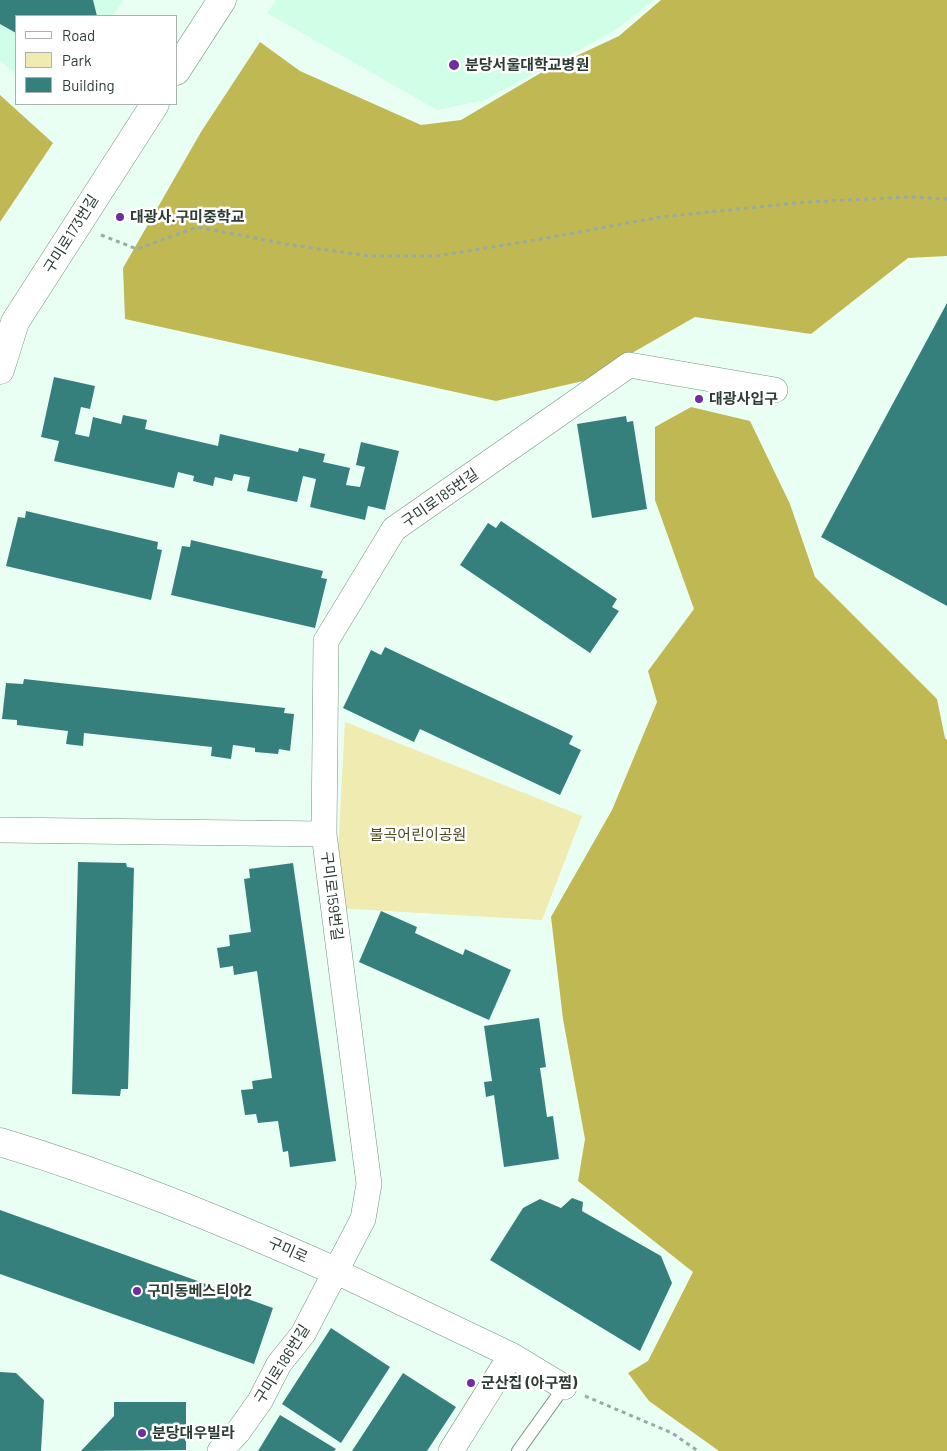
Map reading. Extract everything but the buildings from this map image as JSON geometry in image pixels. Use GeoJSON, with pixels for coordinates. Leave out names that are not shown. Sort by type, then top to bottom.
{"type":"FeatureCollection","features":[{"type":"Feature","properties":{"kind":"street"},"geometry":{"type":"LineString","coordinates":[[178,68],[222,0]]}},
{"type":"Feature","properties":{"kind":"street","name":"구미로173번길"},"geometry":{"type":"LineString","coordinates":[[0,370],[8,320],[76,225],[154,105]]}},
{"type":"Feature","properties":{"kind":"street","name":"구미로185번길"},"geometry":{"type":"LineString","coordinates":[[324,834],[326,641],[394,530],[629,365],[775,390]]}},
{"type":"Feature","properties":{"kind":"street","name":"구미로159번길"},"geometry":{"type":"LineString","coordinates":[[0,830],[324,834],[369,1184],[363,1219],[335,1271]]}},
{"type":"Feature","properties":{"kind":"street","name":"구미로"},"geometry":{"type":"LineString","coordinates":[[0,1142],[81,1167],[229,1224],[335,1271],[511,1354],[564,1386]]}},
{"type":"Feature","properties":{"kind":"street","name":"구미로186번길"},"geometry":{"type":"LineString","coordinates":[[220,1451],[238,1432],[260,1401],[279,1364],[303,1334],[335,1271]]}},
{"type":"Feature","properties":{"kind":"street"},"geometry":{"type":"LineString","coordinates":[[451,1451],[511,1354]]}},
{"type":"Feature","properties":{"kind":"lane"},"geometry":{"type":"LineString","coordinates":[[518,1451],[564,1386]]}},
{"type":"Feature","properties":{"kind":"path"},"geometry":{"type":"LineString","coordinates":[[76,225],[136,249],[197,227],[292,246],[370,256],[436,256],[661,217],[806,202],[910,197],[947,199]]}},
{"type":"Feature","properties":{"kind":"path"},"geometry":{"type":"LineString","coordinates":[[564,1386],[672,1433],[698,1451]]}},
{"type":"Feature","properties":{"kind":"shaded area"},"geometry":{"type":"Polygon","coordinates":[[[0,0],[123,0],[114,15],[15,15],[15,73],[0,60],[0,0]]]}},
{"type":"Feature","properties":{"kind":"shaded area","name":"분당서울대학교병원"},"geometry":{"type":"Polygon","coordinates":[[[276,0],[654,0],[614,31],[485,100],[437,110],[267,13],[276,0]]]}},
{"type":"Feature","properties":{"kind":"shaded area"},"geometry":{"type":"Polygon","coordinates":[[[661,0],[947,0],[947,256],[908,258],[811,334],[695,317],[583,381],[496,401],[125,319],[123,268],[201,132],[260,42],[300,71],[421,125],[461,120],[544,71],[619,36],[661,0]]]}},
{"type":"Feature","properties":{"kind":"shaded area"},"geometry":{"type":"Polygon","coordinates":[[[0,95],[53,143],[0,222],[0,95]]]}},
{"type":"Feature","properties":{"kind":"shaded area"},"geometry":{"type":"Polygon","coordinates":[[[691,407],[750,421],[790,504],[815,577],[937,699],[947,740],[947,1451],[719,1451],[649,1401],[628,1373],[648,1361],[693,1272],[578,1181],[585,1139],[563,1019],[551,917],[612,810],[657,702],[648,671],[694,609],[655,500],[655,427],[691,407]]]}},
{"type":"Feature","properties":{"kind":"green space","name":"불곡어린이공원"},"geometry":{"type":"Polygon","coordinates":[[[345,722],[582,816],[542,920],[335,908],[345,722]]]}},
{"type":"Feature","properties":{"kind":"place","name":"분당서울대학교병원"},"geometry":{"type":"Point","coordinates":[454,65]}},
{"type":"Feature","properties":{"kind":"place","name":"대광사.구미중학교"},"geometry":{"type":"Point","coordinates":[120,217]}},
{"type":"Feature","properties":{"kind":"place","name":"대광사입구"},"geometry":{"type":"Point","coordinates":[699,399]}},
{"type":"Feature","properties":{"kind":"place","name":"구미동베스티아2"},"geometry":{"type":"Point","coordinates":[137,1291]}},
{"type":"Feature","properties":{"kind":"place","name":"군산집 (아구찜)"},"geometry":{"type":"Point","coordinates":[471,1383]}},
{"type":"Feature","properties":{"kind":"place","name":"분당대우빌라"},"geometry":{"type":"Point","coordinates":[142,1433]}}]}
